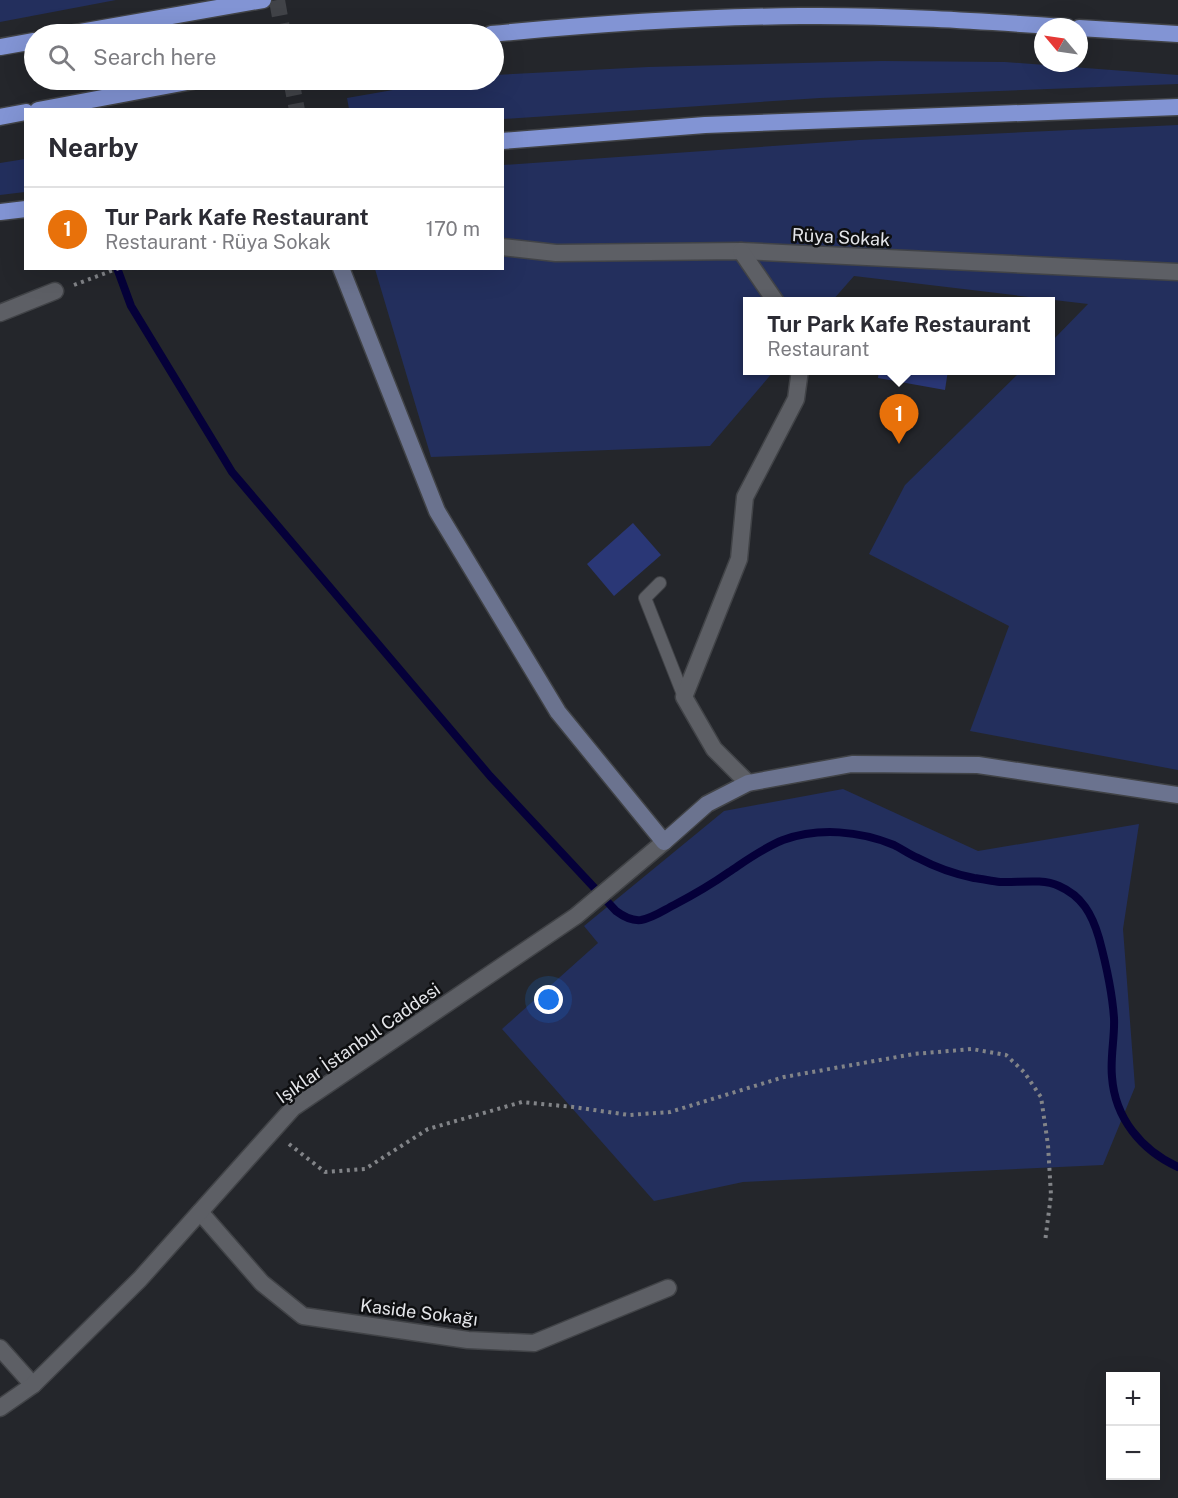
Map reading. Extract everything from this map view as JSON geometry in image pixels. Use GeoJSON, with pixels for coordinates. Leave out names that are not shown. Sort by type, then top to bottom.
{"type":"FeatureCollection","features":[{"type":"Feature","properties":{"kind":"highway"},"geometry":{"type":"LineString","coordinates":[[126,24],[263,0]]}},
{"type":"Feature","properties":{"kind":"highway"},"geometry":{"type":"LineString","coordinates":[[504,33],[600,24],[801,16],[899,18],[1034,25]]}},
{"type":"Feature","properties":{"kind":"highway"},"geometry":{"type":"LineString","coordinates":[[1088,29],[1178,34]]}},
{"type":"Feature","properties":{"kind":"highway"},"geometry":{"type":"LineString","coordinates":[[0,47],[24,43]]}},
{"type":"Feature","properties":{"kind":"highway"},"geometry":{"type":"LineString","coordinates":[[49,108],[145,90]]}},
{"type":"Feature","properties":{"kind":"highway"},"geometry":{"type":"LineString","coordinates":[[504,141],[705,125],[1178,107]]}},
{"type":"Feature","properties":{"kind":"highway"},"geometry":{"type":"LineString","coordinates":[[0,117],[24,112]]}},
{"type":"Feature","properties":{"kind":"highway"},"geometry":{"type":"LineString","coordinates":[[0,212],[24,208]]}},
{"type":"Feature","properties":{"kind":"main road"},"geometry":{"type":"LineString","coordinates":[[342,270],[437,511],[558,712],[664,842],[707,804],[748,783],[852,764],[978,765],[1178,795]]}},
{"type":"Feature","properties":{"kind":"street","name":"Rüya Sokak"},"geometry":{"type":"LineString","coordinates":[[504,247],[556,253],[741,251],[1178,272]]}},
{"type":"Feature","properties":{"kind":"street"},"geometry":{"type":"LineString","coordinates":[[741,251],[773,297]]}},
{"type":"Feature","properties":{"kind":"street"},"geometry":{"type":"LineString","coordinates":[[0,313],[55,291]]}},
{"type":"Feature","properties":{"kind":"street"},"geometry":{"type":"LineString","coordinates":[[748,783],[714,749],[684,697],[740,559],[745,497],[796,399],[799,375]]}},
{"type":"Feature","properties":{"kind":"street","name":"Işıklar İstanbul Caddesi"},"geometry":{"type":"LineString","coordinates":[[0,1408],[33,1385],[141,1279],[293,1108],[576,916],[664,842]]}},
{"type":"Feature","properties":{"kind":"street","name":"Kaside Sokağı"},"geometry":{"type":"LineString","coordinates":[[200,1212],[262,1283],[303,1316],[468,1340],[534,1342],[668,1288]]}},
{"type":"Feature","properties":{"kind":"street"},"geometry":{"type":"LineString","coordinates":[[0,1348],[33,1385]]}},
{"type":"Feature","properties":{"kind":"lane"},"geometry":{"type":"LineString","coordinates":[[660,583],[645,598],[684,697]]}},
{"type":"Feature","properties":{"kind":"path"},"geometry":{"type":"LineString","coordinates":[[55,291],[113,270]]}},
{"type":"Feature","properties":{"kind":"path"},"geometry":{"type":"LineString","coordinates":[[272,1130],[326,1172],[365,1169],[428,1129],[522,1102],[629,1115],[670,1112],[784,1077],[914,1054],[972,1049],[1006,1055],[1024,1072],[1041,1097],[1048,1145],[1051,1195],[1045,1242]]}},
{"type":"Feature","properties":{"kind":"shaded area"},"geometry":{"type":"Polygon","coordinates":[[[0,0],[116,0],[0,22],[0,0]]]}},
{"type":"Feature","properties":{"kind":"shaded area"},"geometry":{"type":"Polygon","coordinates":[[[882,61],[1005,62],[1034,64],[1034,72],[1088,72],[1088,68],[1178,75],[1178,84],[820,98],[504,119],[504,108],[349,108],[347,98],[393,90],[504,90],[504,74],[648,67],[882,61]]]}},
{"type":"Feature","properties":{"kind":"shaded area"},"geometry":{"type":"Polygon","coordinates":[[[1178,125],[1178,770],[970,731],[1009,626],[869,554],[905,485],[1017,375],[1055,375],[1055,338],[1088,304],[1055,300],[1055,297],[1030,297],[854,276],[836,297],[743,297],[743,375],[771,375],[710,446],[431,457],[375,270],[504,270],[504,165],[859,140],[1178,125]]]}},
{"type":"Feature","properties":{"kind":"shaded area"},"geometry":{"type":"Polygon","coordinates":[[[24,159],[24,192],[0,195],[0,163],[24,159]]]}},
{"type":"Feature","properties":{"kind":"shaded area"},"geometry":{"type":"Polygon","coordinates":[[[843,789],[978,851],[1139,824],[1123,929],[1135,1087],[1103,1165],[743,1182],[654,1201],[502,1029],[598,943],[584,926],[724,811],[843,789]]]}},
{"type":"Feature","properties":{"kind":"building"},"geometry":{"type":"Polygon","coordinates":[[[878,375],[947,375],[945,390],[878,378],[878,375]]]}},
{"type":"Feature","properties":{"kind":"building"},"geometry":{"type":"Polygon","coordinates":[[[633,523],[661,555],[614,596],[587,564],[633,523]]]}},
{"type":"Feature","properties":{"kind":"waterway"},"geometry":{"type":"LineString","coordinates":[[118,270],[131,306],[232,472],[490,776],[616,911],[634,920],[650,918],[776,843],[797,836],[825,832],[839,832],[881,840],[931,864],[967,876],[1000,882],[1045,882],[1059,886],[1074,895],[1085,907],[1099,938],[1113,1008],[1112,1070],[1118,1106],[1124,1119],[1142,1142],[1152,1152],[1178,1167]]}},
{"type":"Feature","properties":{"kind":"tunnel"},"geometry":{"type":"LineString","coordinates":[[277,0],[281,24]]}},
{"type":"Feature","properties":{"kind":"tunnel"},"geometry":{"type":"LineString","coordinates":[[293,90],[297,108]]}},
{"type":"Feature","properties":{"kind":"place","name":"Tur Park Kafe Restaurant"},"geometry":{"type":"Point","coordinates":[899,444]}}]}
